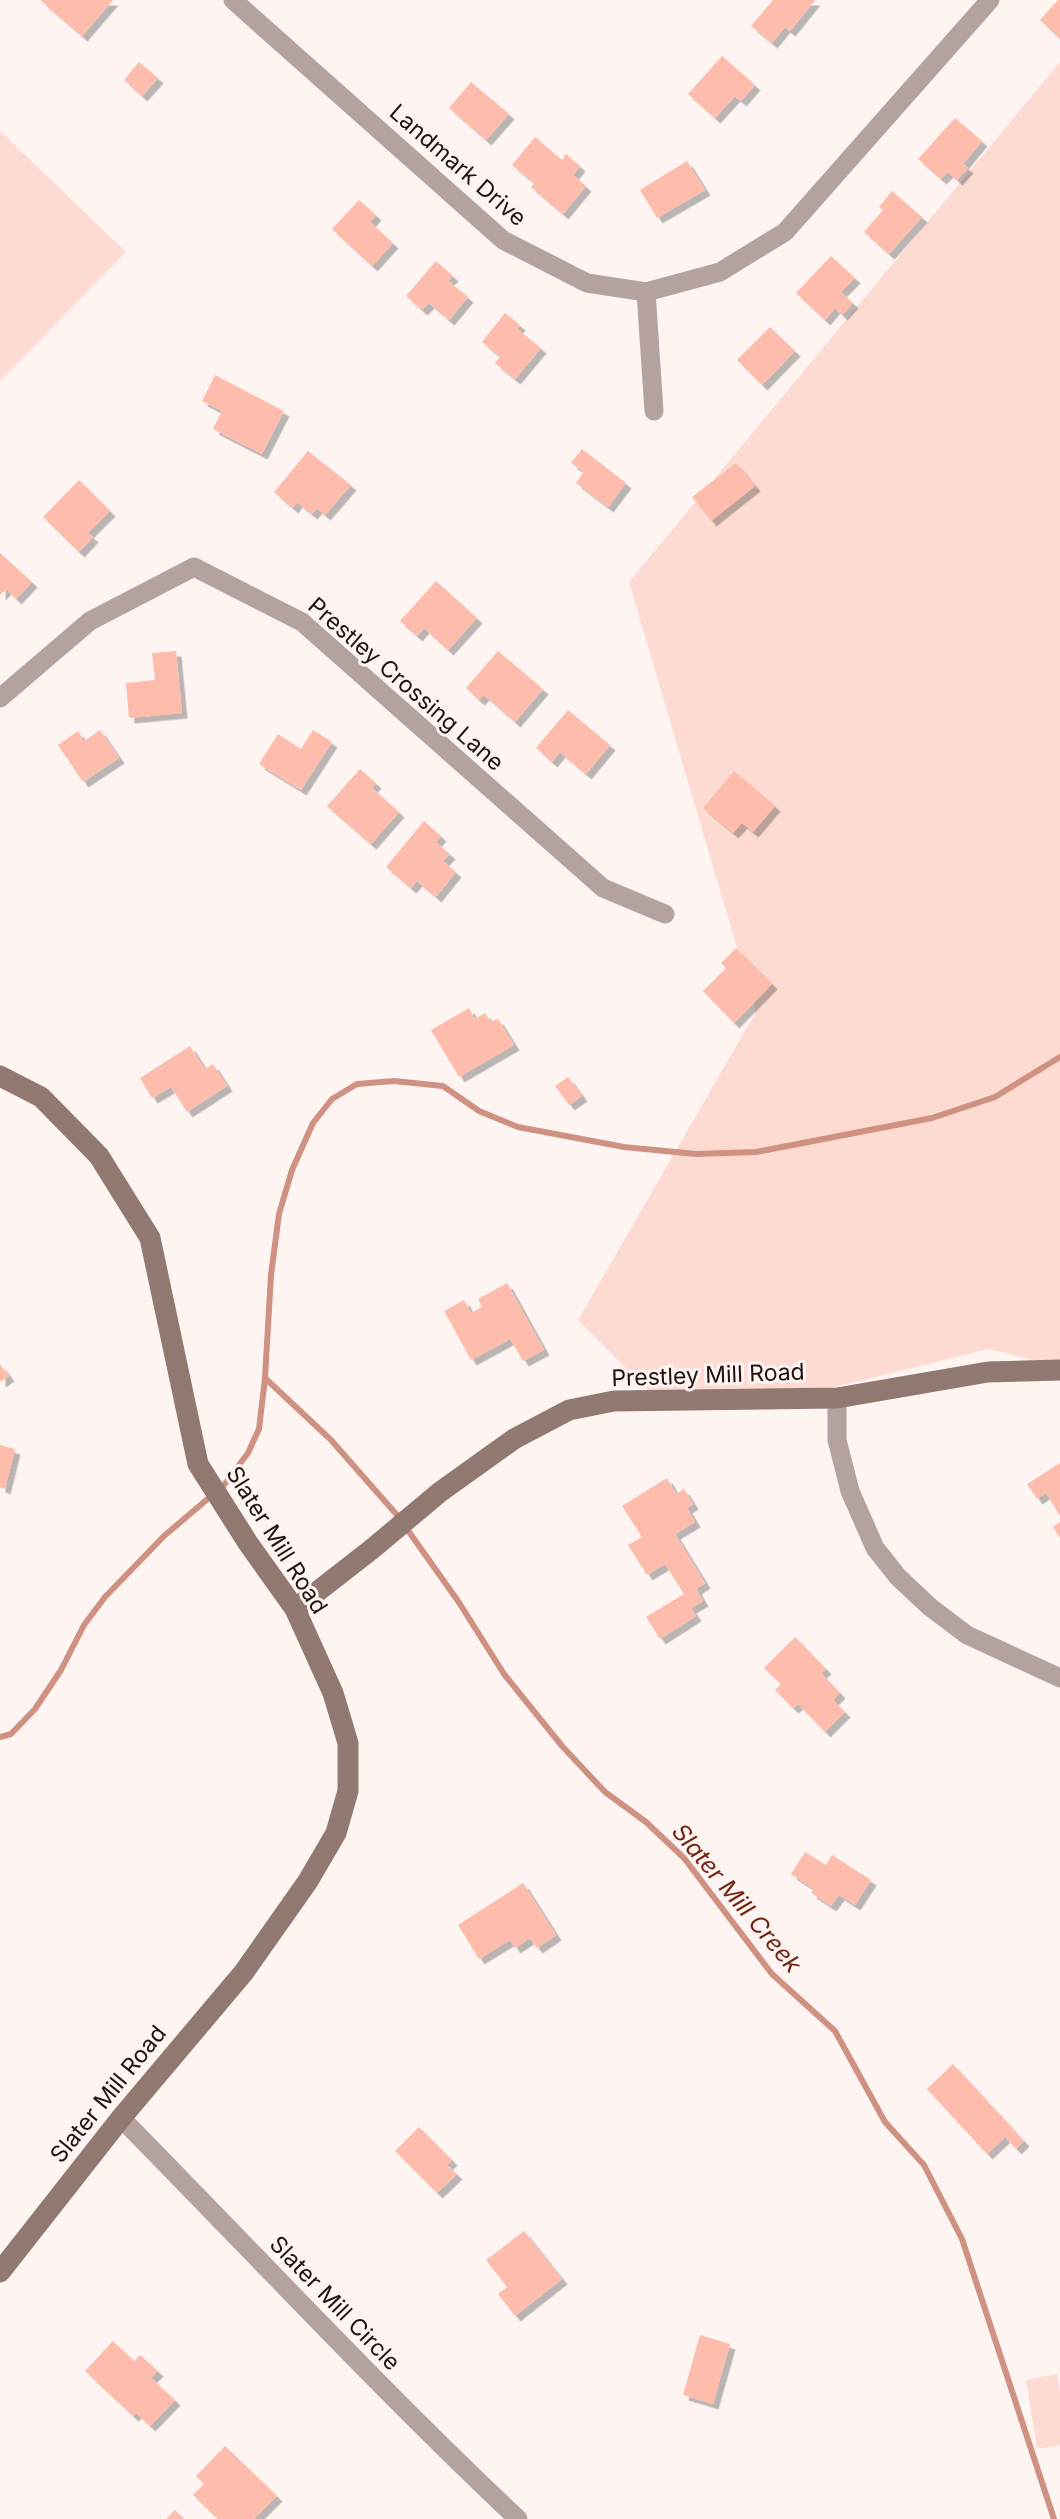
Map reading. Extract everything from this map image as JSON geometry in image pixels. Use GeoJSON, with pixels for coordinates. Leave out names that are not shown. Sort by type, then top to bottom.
{"type":"FeatureCollection","features":[{"type":"Feature","properties":{"kind":"street","name":"Landmark Drive"},"geometry":{"type":"LineString","coordinates":[[233,0],[503,240],[586,284],[646,292],[720,272],[785,232],[990,0]]}},
{"type":"Feature","properties":{"kind":"street"},"geometry":{"type":"LineString","coordinates":[[646,292],[654,411]]}},
{"type":"Feature","properties":{"kind":"street","name":"Prestley Crossing Lane"},"geometry":{"type":"LineString","coordinates":[[0,698],[90,621],[194,567],[302,622],[603,888],[665,914]]}},
{"type":"Feature","properties":{"kind":"street","name":"Slater Mill Road"},"geometry":{"type":"LineString","coordinates":[[0,1076],[41,1097],[99,1156],[150,1238],[198,1464],[247,1543],[295,1609],[332,1693],[348,1743],[348,1791],[336,1833],[308,1881],[244,1972],[121,2118],[0,2272]]}},
{"type":"Feature","properties":{"kind":"street","name":"Prestley Mill Road"},"geometry":{"type":"LineString","coordinates":[[295,1609],[440,1492],[513,1439],[569,1410],[614,1401],[837,1398],[988,1372],[1060,1370]]}},
{"type":"Feature","properties":{"kind":"street"},"geometry":{"type":"LineString","coordinates":[[837,1398],[837,1440],[850,1491],[875,1548],[898,1577],[930,1607],[967,1634],[1060,1678]]}},
{"type":"Feature","properties":{"kind":"street","name":"Slater Mill Circle"},"geometry":{"type":"LineString","coordinates":[[121,2118],[314,2319],[518,2519]]}},
{"type":"Feature","properties":{"kind":"shaded area"},"geometry":{"type":"Polygon","coordinates":[[[1060,62],[1060,1367],[989,1349],[818,1391],[657,1400],[578,1320],[756,1012],[629,582],[1060,62]]]}},
{"type":"Feature","properties":{"kind":"shaded area"},"geometry":{"type":"Polygon","coordinates":[[[0,131],[126,252],[0,381],[0,131]]]}},
{"type":"Feature","properties":{"kind":"shaded area"},"geometry":{"type":"Polygon","coordinates":[[[1057,2374],[1060,2391],[1060,2445],[1037,2449],[1026,2380],[1057,2374]]]}},
{"type":"Feature","properties":{"kind":"building"},"geometry":{"type":"Polygon","coordinates":[[[40,0],[113,0],[82,36],[40,0]]]}},
{"type":"Feature","properties":{"kind":"building"},"geometry":{"type":"Polygon","coordinates":[[[773,0],[815,0],[790,31],[785,27],[772,43],[751,26],[773,0]]]}},
{"type":"Feature","properties":{"kind":"building"},"geometry":{"type":"Polygon","coordinates":[[[1060,0],[1060,39],[1040,20],[1060,0]]]}},
{"type":"Feature","properties":{"kind":"building"},"geometry":{"type":"Polygon","coordinates":[[[722,56],[755,85],[741,101],[735,96],[715,118],[688,94],[722,56]]]}},
{"type":"Feature","properties":{"kind":"building"},"geometry":{"type":"Polygon","coordinates":[[[139,62],[158,78],[142,96],[124,80],[139,62]]]}},
{"type":"Feature","properties":{"kind":"building"},"geometry":{"type":"Polygon","coordinates":[[[471,82],[509,114],[486,140],[449,108],[471,82]]]}},
{"type":"Feature","properties":{"kind":"building"},"geometry":{"type":"Polygon","coordinates":[[[955,118],[982,141],[963,164],[968,168],[957,180],[948,172],[941,179],[918,159],[955,118]]]}},
{"type":"Feature","properties":{"kind":"building"},"geometry":{"type":"Polygon","coordinates":[[[535,137],[562,160],[566,154],[580,166],[573,175],[586,186],[563,214],[531,187],[534,183],[512,165],[535,137]]]}},
{"type":"Feature","properties":{"kind":"building"},"geometry":{"type":"Polygon","coordinates":[[[687,161],[705,190],[657,218],[640,190],[687,161]]]}},
{"type":"Feature","properties":{"kind":"building"},"geometry":{"type":"Polygon","coordinates":[[[892,191],[922,217],[889,254],[864,232],[883,210],[879,207],[892,191]]]}},
{"type":"Feature","properties":{"kind":"building"},"geometry":{"type":"Polygon","coordinates":[[[359,200],[376,215],[370,222],[393,243],[372,266],[332,229],[359,200]]]}},
{"type":"Feature","properties":{"kind":"building"},"geometry":{"type":"Polygon","coordinates":[[[831,256],[855,278],[841,292],[853,303],[842,315],[835,308],[825,320],[796,293],[831,256]]]}},
{"type":"Feature","properties":{"kind":"building"},"geometry":{"type":"Polygon","coordinates":[[[436,261],[453,276],[448,281],[468,297],[449,320],[429,303],[422,310],[406,296],[436,261]]]}},
{"type":"Feature","properties":{"kind":"building"},"geometry":{"type":"Polygon","coordinates":[[[505,313],[520,325],[517,329],[541,348],[515,379],[495,363],[500,357],[482,342],[505,313]]]}},
{"type":"Feature","properties":{"kind":"building"},"geometry":{"type":"Polygon","coordinates":[[[770,327],[795,351],[762,385],[737,360],[770,327]]]}},
{"type":"Feature","properties":{"kind":"building"},"geometry":{"type":"Polygon","coordinates":[[[215,375],[284,411],[262,454],[213,429],[222,411],[202,401],[215,375]]]}},
{"type":"Feature","properties":{"kind":"building"},"geometry":{"type":"Polygon","coordinates":[[[582,449],[626,483],[608,507],[576,483],[584,472],[571,463],[582,449]]]}},
{"type":"Feature","properties":{"kind":"building"},"geometry":{"type":"Polygon","coordinates":[[[308,451],[351,485],[325,515],[317,508],[312,514],[297,502],[293,508],[274,492],[308,451]]]}},
{"type":"Feature","properties":{"kind":"building"},"geometry":{"type":"Polygon","coordinates":[[[736,463],[755,486],[711,521],[692,497],[736,463]]]}},
{"type":"Feature","properties":{"kind":"building"},"geometry":{"type":"Polygon","coordinates":[[[79,480],[110,511],[88,533],[93,537],[79,552],[43,517],[79,480]]]}},
{"type":"Feature","properties":{"kind":"building"},"geometry":{"type":"Polygon","coordinates":[[[0,553],[32,582],[16,599],[6,589],[0,595],[0,553]]]}},
{"type":"Feature","properties":{"kind":"building"},"geometry":{"type":"Polygon","coordinates":[[[436,581],[477,618],[448,650],[424,628],[417,636],[400,621],[436,581]]]}},
{"type":"Feature","properties":{"kind":"building"},"geometry":{"type":"Polygon","coordinates":[[[176,651],[182,713],[129,718],[126,683],[155,680],[152,653],[176,651]]]}},
{"type":"Feature","properties":{"kind":"building"},"geometry":{"type":"Polygon","coordinates":[[[498,651],[543,689],[515,722],[484,695],[479,700],[466,688],[498,651]]]}},
{"type":"Feature","properties":{"kind":"building"},"geometry":{"type":"Polygon","coordinates":[[[568,710],[610,745],[586,774],[560,752],[552,762],[536,748],[568,710]]]}},
{"type":"Feature","properties":{"kind":"building"},"geometry":{"type":"Polygon","coordinates":[[[100,730],[119,758],[83,782],[58,745],[78,731],[84,741],[100,730]]]}},
{"type":"Feature","properties":{"kind":"building"},"geometry":{"type":"Polygon","coordinates":[[[313,730],[332,742],[301,790],[259,764],[278,734],[301,749],[313,730]]]}},
{"type":"Feature","properties":{"kind":"building"},"geometry":{"type":"Polygon","coordinates":[[[360,769],[376,783],[372,788],[399,812],[371,844],[327,806],[360,769]]]}},
{"type":"Feature","properties":{"kind":"building"},"geometry":{"type":"Polygon","coordinates":[[[734,771],[775,806],[753,832],[742,823],[733,833],[703,808],[734,771]]]}},
{"type":"Feature","properties":{"kind":"building"},"geometry":{"type":"Polygon","coordinates":[[[424,821],[441,836],[436,842],[450,854],[443,861],[456,872],[436,897],[417,881],[411,888],[386,867],[424,821]]]}},
{"type":"Feature","properties":{"kind":"building"},"geometry":{"type":"Polygon","coordinates":[[[736,948],[772,984],[734,1023],[703,991],[726,968],[721,963],[736,948]]]}},
{"type":"Feature","properties":{"kind":"building"},"geometry":{"type":"Polygon","coordinates":[[[469,1008],[475,1019],[485,1013],[491,1022],[498,1019],[514,1045],[459,1077],[431,1030],[469,1008]]]}},
{"type":"Feature","properties":{"kind":"building"},"geometry":{"type":"Polygon","coordinates":[[[190,1046],[205,1069],[213,1064],[227,1086],[187,1112],[171,1087],[152,1098],[140,1078],[190,1046]]]}},
{"type":"Feature","properties":{"kind":"building"},"geometry":{"type":"Polygon","coordinates":[[[568,1077],[582,1096],[569,1105],[555,1086],[568,1077]]]}},
{"type":"Feature","properties":{"kind":"building"},"geometry":{"type":"Polygon","coordinates":[[[507,1283],[544,1350],[523,1361],[510,1339],[471,1360],[444,1311],[464,1300],[471,1313],[482,1307],[478,1299],[507,1283]]]}},
{"type":"Feature","properties":{"kind":"building"},"geometry":{"type":"Polygon","coordinates":[[[0,1364],[9,1376],[0,1382],[0,1364]]]}},
{"type":"Feature","properties":{"kind":"building"},"geometry":{"type":"Polygon","coordinates":[[[0,1445],[15,1449],[5,1489],[0,1487],[0,1445]]]}},
{"type":"Feature","properties":{"kind":"building"},"geometry":{"type":"Polygon","coordinates":[[[1060,1463],[1060,1516],[1046,1493],[1037,1499],[1027,1484],[1060,1463]]]}},
{"type":"Feature","properties":{"kind":"building"},"geometry":{"type":"Polygon","coordinates":[[[667,1478],[676,1494],[684,1489],[693,1504],[687,1508],[695,1522],[675,1534],[705,1583],[696,1589],[703,1601],[691,1608],[696,1616],[660,1639],[646,1617],[684,1594],[665,1564],[647,1575],[628,1545],[642,1537],[622,1506],[667,1478]]]}},
{"type":"Feature","properties":{"kind":"building"},"geometry":{"type":"Polygon","coordinates":[[[1060,1522],[1060,1538],[1053,1527],[1060,1522]]]}},
{"type":"Feature","properties":{"kind":"building"},"geometry":{"type":"Polygon","coordinates":[[[795,1637],[826,1669],[821,1673],[840,1693],[833,1700],[845,1712],[825,1732],[798,1704],[793,1708],[775,1690],[781,1684],[764,1668],[795,1637]]]}},
{"type":"Feature","properties":{"kind":"building"},"geometry":{"type":"Polygon","coordinates":[[[805,1852],[826,1865],[832,1855],[871,1880],[855,1905],[839,1895],[831,1906],[811,1893],[814,1889],[791,1874],[805,1852]]]}},
{"type":"Feature","properties":{"kind":"building"},"geometry":{"type":"Polygon","coordinates":[[[523,1883],[556,1935],[537,1948],[530,1938],[515,1948],[510,1940],[479,1959],[458,1925],[523,1883]]]}},
{"type":"Feature","properties":{"kind":"building"},"geometry":{"type":"Polygon","coordinates":[[[953,2064],[1024,2141],[1016,2149],[1005,2137],[987,2154],[927,2089],[953,2064]]]}},
{"type":"Feature","properties":{"kind":"building"},"geometry":{"type":"Polygon","coordinates":[[[419,2127],[452,2160],[447,2165],[457,2174],[437,2193],[395,2151],[419,2127]]]}},
{"type":"Feature","properties":{"kind":"building"},"geometry":{"type":"Polygon","coordinates":[[[524,2231],[562,2279],[515,2316],[498,2294],[507,2287],[486,2260],[524,2231]]]}},
{"type":"Feature","properties":{"kind":"building"},"geometry":{"type":"Polygon","coordinates":[[[700,2335],[730,2344],[713,2404],[683,2395],[700,2335]]]}},
{"type":"Feature","properties":{"kind":"building"},"geometry":{"type":"Polygon","coordinates":[[[113,2341],[134,2361],[140,2355],[158,2371],[151,2378],[175,2400],[150,2426],[136,2413],[133,2416],[85,2371],[113,2341]]]}},
{"type":"Feature","properties":{"kind":"building"},"geometry":{"type":"Polygon","coordinates":[[[225,2446],[277,2496],[254,2519],[218,2519],[193,2495],[204,2484],[196,2476],[225,2446]]]}},
{"type":"Feature","properties":{"kind":"building"},"geometry":{"type":"Polygon","coordinates":[[[175,2510],[184,2519],[166,2519],[175,2510]]]}},
{"type":"Feature","properties":{"kind":"waterway"},"geometry":{"type":"LineString","coordinates":[[0,1737],[11,1734],[35,1709],[61,1670],[84,1625],[105,1597],[164,1536],[224,1485],[248,1453],[259,1429],[271,1275],[279,1214],[292,1170],[313,1123],[332,1099],[357,1084],[394,1081],[443,1086],[479,1111],[518,1127],[624,1147],[696,1154],[756,1152],[932,1118],[995,1097],[1060,1057]]}},
{"type":"Feature","properties":{"kind":"waterway","name":"Slater Mill Creek"},"geometry":{"type":"LineString","coordinates":[[265,1378],[331,1440],[397,1515],[458,1601],[504,1674],[562,1746],[605,1792],[646,1822],[684,1858],[772,1974],[835,2031],[885,2122],[924,2165],[962,2239],[1054,2519]]}}]}
